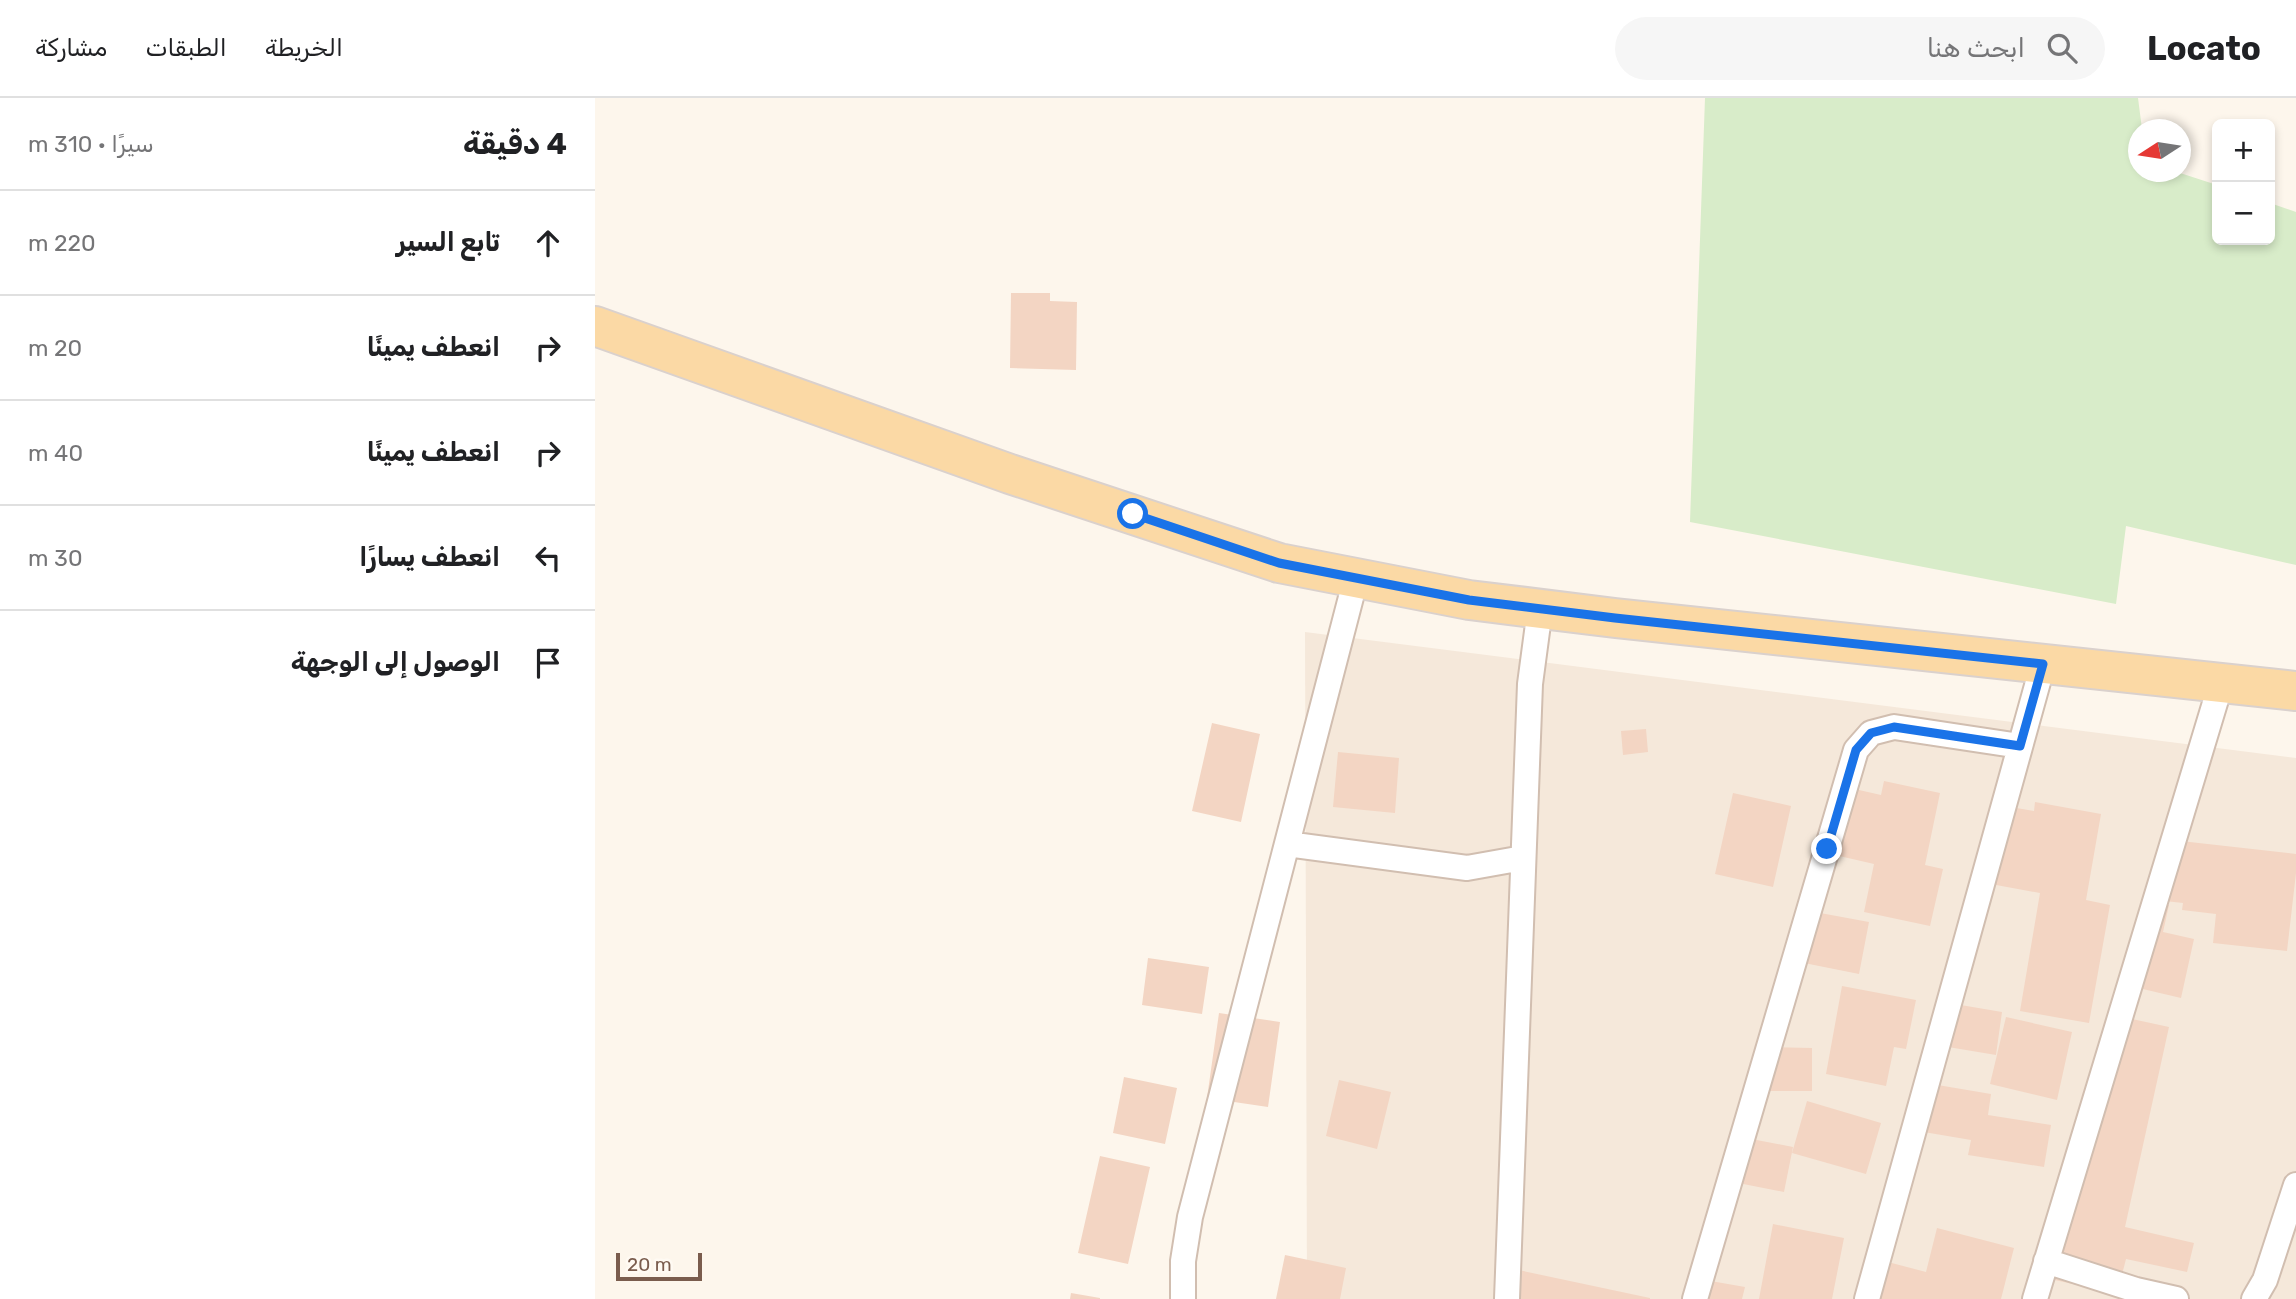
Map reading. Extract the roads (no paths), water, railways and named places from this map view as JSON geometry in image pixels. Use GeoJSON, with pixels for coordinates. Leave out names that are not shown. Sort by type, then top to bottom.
{"type":"FeatureCollection","features":[{"type":"Feature","properties":{"kind":"main road"},"geometry":{"type":"LineString","coordinates":[[595,326],[1010,474],[1279,563],[1469,600],[1540,609],[2296,691]]}},
{"type":"Feature","properties":{"kind":"street"},"geometry":{"type":"LineString","coordinates":[[1183,1299],[1184,1261],[1190,1217],[1356,578]]}},
{"type":"Feature","properties":{"kind":"street"},"geometry":{"type":"LineString","coordinates":[[1507,1299],[1530,684],[1540,609]]}},
{"type":"Feature","properties":{"kind":"street"},"geometry":{"type":"LineString","coordinates":[[1867,1299],[2043,664]]}},
{"type":"Feature","properties":{"kind":"street"},"geometry":{"type":"LineString","coordinates":[[2035,1299],[2221,683]]}},
{"type":"Feature","properties":{"kind":"street"},"geometry":{"type":"LineString","coordinates":[[1695,1299],[1856,750],[1871,733],[1894,727],[2020,746]]}},
{"type":"Feature","properties":{"kind":"street"},"geometry":{"type":"LineString","coordinates":[[1287,844],[1467,868],[1523,858]]}},
{"type":"Feature","properties":{"kind":"street"},"geometry":{"type":"LineString","coordinates":[[2254,1299],[2265,1280],[2296,1185]]}},
{"type":"Feature","properties":{"kind":"street"},"geometry":{"type":"LineString","coordinates":[[2046,1261],[2136,1290],[2176,1299]]}}]}
